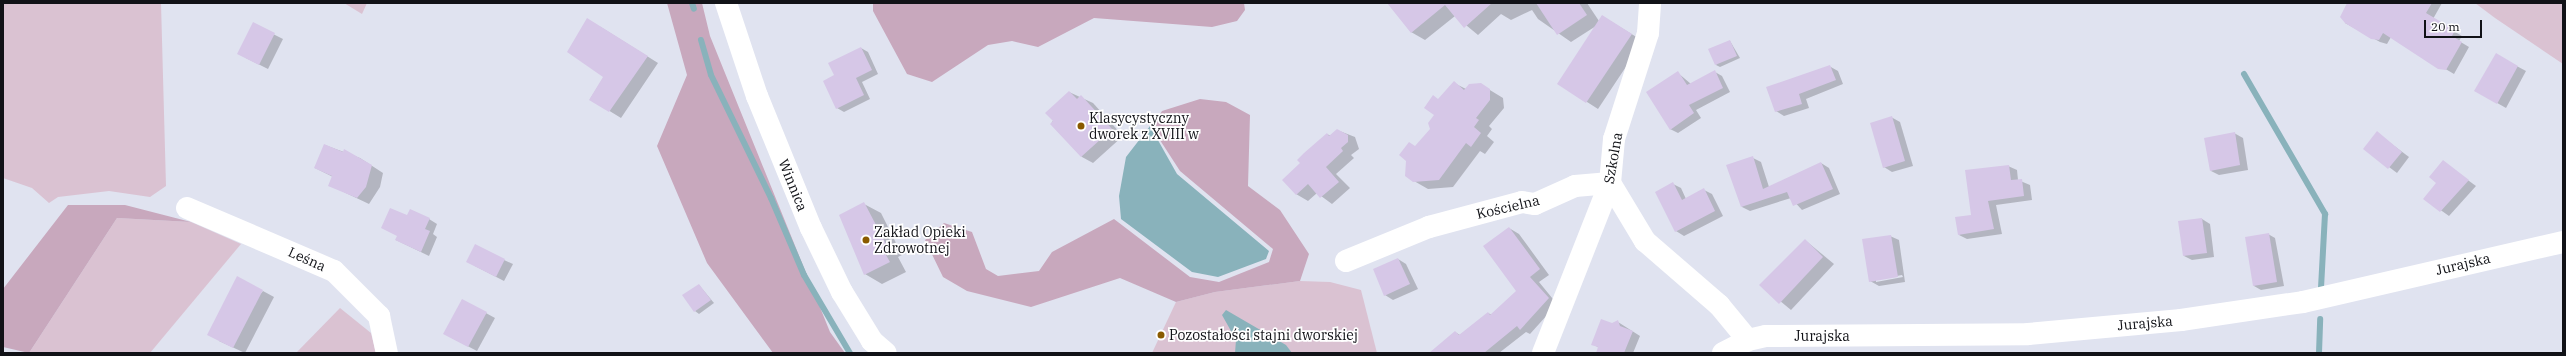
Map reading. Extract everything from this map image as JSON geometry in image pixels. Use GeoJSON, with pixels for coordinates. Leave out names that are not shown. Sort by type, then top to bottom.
{"type":"FeatureCollection","features":[{"type":"Feature","properties":{"kind":"street","name":"Winnica"},"geometry":{"type":"LineString","coordinates":[[726,3],[757,96],[810,228],[842,292],[872,341],[886,353]]}},
{"type":"Feature","properties":{"kind":"street","name":"Szkolna"},"geometry":{"type":"LineString","coordinates":[[1543,353],[1610,184],[1614,139],[1648,32],[1650,3]]}},
{"type":"Feature","properties":{"kind":"street","name":"Kościelna"},"geometry":{"type":"LineString","coordinates":[[1346,261],[1429,227],[1522,202],[1535,204],[1575,186],[1610,184]]}},
{"type":"Feature","properties":{"kind":"street"},"geometry":{"type":"LineString","coordinates":[[1610,184],[1645,241],[1719,305],[1734,348]]}},
{"type":"Feature","properties":{"kind":"street","name":"Leśna"},"geometry":{"type":"LineString","coordinates":[[186,208],[334,271],[379,316],[387,353]]}},
{"type":"Feature","properties":{"kind":"street","name":"Jurajska"},"geometry":{"type":"LineString","coordinates":[[1734,348],[1766,336],[2028,334],[2181,320],[2303,302],[2563,242]]}},
{"type":"Feature","properties":{"kind":"shaded area"},"geometry":{"type":"Polygon","coordinates":[[[3,3],[161,3],[166,186],[150,197],[109,191],[58,197],[49,203],[32,188],[3,178],[3,3]]]}},
{"type":"Feature","properties":{"kind":"shaded area"},"geometry":{"type":"Polygon","coordinates":[[[344,3],[367,3],[362,14],[344,3]]]}},
{"type":"Feature","properties":{"kind":"shaded area"},"geometry":{"type":"Polygon","coordinates":[[[667,3],[702,3],[710,36],[830,332],[845,353],[773,353],[707,263],[657,146],[687,75],[667,3]]]}},
{"type":"Feature","properties":{"kind":"shaded area"},"geometry":{"type":"Polygon","coordinates":[[[873,3],[1244,3],[1245,10],[1237,21],[1212,27],[1094,18],[1038,47],[1012,41],[988,45],[932,82],[907,74],[873,11],[873,3]]]}},
{"type":"Feature","properties":{"kind":"shaded area"},"geometry":{"type":"Polygon","coordinates":[[[2475,3],[2563,3],[2563,64],[2495,18],[2475,3]]]}},
{"type":"Feature","properties":{"kind":"shaded area"},"geometry":{"type":"Polygon","coordinates":[[[1200,99],[1226,102],[1250,115],[1248,186],[1280,210],[1309,254],[1300,281],[1215,292],[1176,302],[1120,278],[1031,307],[967,291],[943,277],[925,240],[944,223],[972,232],[986,269],[998,276],[1039,271],[1052,252],[1114,219],[1190,277],[1219,282],[1269,262],[1273,249],[1180,171],[1158,137],[1154,124],[1162,111],[1200,99]]]}},
{"type":"Feature","properties":{"kind":"shaded area"},"geometry":{"type":"Polygon","coordinates":[[[68,205],[125,205],[191,222],[117,218],[29,353],[3,347],[3,289],[68,205]]]}},
{"type":"Feature","properties":{"kind":"shaded area"},"geometry":{"type":"Polygon","coordinates":[[[117,218],[191,222],[241,244],[150,353],[29,353],[117,218]]]}},
{"type":"Feature","properties":{"kind":"shaded area"},"geometry":{"type":"Polygon","coordinates":[[[1300,281],[1330,282],[1361,290],[1377,353],[1152,353],[1176,302],[1215,292],[1300,281]]]}},
{"type":"Feature","properties":{"kind":"shaded area"},"geometry":{"type":"Polygon","coordinates":[[[340,308],[371,333],[376,353],[296,353],[340,308]]]}},
{"type":"Feature","properties":{"kind":"water"},"geometry":{"type":"Polygon","coordinates":[[[1150,126],[1177,174],[1269,251],[1266,259],[1218,277],[1192,272],[1121,219],[1119,196],[1126,157],[1150,126]]]}},
{"type":"Feature","properties":{"kind":"water"},"geometry":{"type":"Polygon","coordinates":[[[1226,310],[1286,345],[1292,353],[1235,353],[1236,340],[1222,315],[1226,310]]]}},
{"type":"Feature","properties":{"kind":"building"},"geometry":{"type":"Polygon","coordinates":[[[1387,3],[1492,3],[1464,28],[1445,5],[1411,33],[1387,3]]]}},
{"type":"Feature","properties":{"kind":"building"},"geometry":{"type":"Polygon","coordinates":[[[1536,3],[1579,3],[1587,15],[1557,35],[1536,3]]]}},
{"type":"Feature","properties":{"kind":"building"},"geometry":{"type":"Polygon","coordinates":[[[2347,3],[2432,3],[2426,13],[2455,30],[2452,36],[2462,42],[2446,70],[2438,69],[2383,33],[2379,40],[2371,39],[2345,23],[2340,17],[2347,3]]]}},
{"type":"Feature","properties":{"kind":"building"},"geometry":{"type":"Polygon","coordinates":[[[1602,15],[1632,34],[1586,103],[1557,84],[1602,15]]]}},
{"type":"Feature","properties":{"kind":"building"},"geometry":{"type":"Polygon","coordinates":[[[587,18],[648,56],[609,112],[589,100],[603,77],[567,52],[587,18]]]}},
{"type":"Feature","properties":{"kind":"building"},"geometry":{"type":"Polygon","coordinates":[[[253,22],[275,33],[259,65],[237,54],[253,22]]]}},
{"type":"Feature","properties":{"kind":"building"},"geometry":{"type":"Polygon","coordinates":[[[1730,40],[1737,56],[1715,65],[1708,49],[1730,40]]]}},
{"type":"Feature","properties":{"kind":"building"},"geometry":{"type":"Polygon","coordinates":[[[861,47],[872,70],[856,78],[864,95],[836,109],[823,81],[834,75],[828,63],[861,47]]]}},
{"type":"Feature","properties":{"kind":"building"},"geometry":{"type":"Polygon","coordinates":[[[2496,53],[2518,66],[2497,104],[2474,91],[2496,53]]]}},
{"type":"Feature","properties":{"kind":"building"},"geometry":{"type":"Polygon","coordinates":[[[1830,65],[1836,80],[1799,94],[1802,104],[1775,112],[1766,87],[1830,65]]]}},
{"type":"Feature","properties":{"kind":"building"},"geometry":{"type":"Polygon","coordinates":[[[1715,70],[1723,88],[1689,105],[1694,113],[1670,130],[1646,92],[1678,71],[1687,85],[1715,70]]]}},
{"type":"Feature","properties":{"kind":"building"},"geometry":{"type":"Polygon","coordinates":[[[1454,81],[1464,90],[1469,84],[1481,83],[1490,89],[1490,100],[1476,118],[1479,120],[1474,127],[1481,133],[1471,147],[1466,143],[1439,180],[1413,182],[1405,176],[1406,161],[1399,155],[1409,142],[1415,146],[1430,129],[1428,123],[1434,115],[1424,108],[1433,95],[1438,99],[1454,81]]]}},
{"type":"Feature","properties":{"kind":"building","name":"Klasycystyczny dworek z XVIII w"},"geometry":{"type":"Polygon","coordinates":[[[1069,91],[1077,99],[1081,95],[1112,129],[1081,157],[1050,124],[1053,121],[1045,113],[1069,91]]]}},
{"type":"Feature","properties":{"kind":"building"},"geometry":{"type":"Polygon","coordinates":[[[1892,116],[1905,161],[1883,168],[1870,123],[1892,116]]]}},
{"type":"Feature","properties":{"kind":"building"},"geometry":{"type":"Polygon","coordinates":[[[1337,129],[1348,135],[1348,142],[1341,148],[1343,151],[1326,167],[1339,182],[1320,198],[1308,184],[1296,195],[1282,180],[1300,163],[1297,160],[1304,153],[1327,133],[1329,136],[1337,129]]]}},
{"type":"Feature","properties":{"kind":"building"},"geometry":{"type":"Polygon","coordinates":[[[2377,131],[2402,152],[2388,169],[2363,149],[2377,131]]]}},
{"type":"Feature","properties":{"kind":"building"},"geometry":{"type":"Polygon","coordinates":[[[2235,132],[2240,165],[2210,171],[2204,138],[2235,132]]]}},
{"type":"Feature","properties":{"kind":"building"},"geometry":{"type":"Polygon","coordinates":[[[324,144],[343,152],[344,149],[372,165],[366,187],[357,198],[328,186],[332,176],[314,168],[324,144]]]}},
{"type":"Feature","properties":{"kind":"building"},"geometry":{"type":"Polygon","coordinates":[[[1753,156],[1763,189],[1821,162],[1833,189],[1793,206],[1787,192],[1741,207],[1726,165],[1753,156]]]}},
{"type":"Feature","properties":{"kind":"building"},"geometry":{"type":"Polygon","coordinates":[[[2443,160],[2469,180],[2440,212],[2423,199],[2436,183],[2429,177],[2443,160]]]}},
{"type":"Feature","properties":{"kind":"building"},"geometry":{"type":"Polygon","coordinates":[[[2009,165],[2011,180],[2022,179],[2024,196],[1988,201],[1994,229],[1958,235],[1955,217],[1971,215],[1965,170],[2009,165]]]}},
{"type":"Feature","properties":{"kind":"building"},"geometry":{"type":"Polygon","coordinates":[[[1673,182],[1682,200],[1704,188],[1715,211],[1675,232],[1655,192],[1673,182]]]}},
{"type":"Feature","properties":{"kind":"building","name":"Zakład Opieki Zdrowotnej"},"geometry":{"type":"Polygon","coordinates":[[[864,202],[887,246],[882,248],[890,262],[864,275],[839,215],[864,202]]]}},
{"type":"Feature","properties":{"kind":"building"},"geometry":{"type":"Polygon","coordinates":[[[390,208],[407,215],[410,209],[430,218],[425,229],[430,231],[421,252],[395,240],[397,236],[381,228],[390,208]]]}},
{"type":"Feature","properties":{"kind":"building"},"geometry":{"type":"Polygon","coordinates":[[[2202,218],[2207,253],[2183,256],[2178,221],[2202,218]]]}},
{"type":"Feature","properties":{"kind":"building"},"geometry":{"type":"Polygon","coordinates":[[[1509,227],[1540,269],[1530,277],[1549,298],[1520,330],[1517,326],[1484,353],[1429,353],[1455,331],[1459,335],[1488,312],[1490,315],[1516,291],[1483,246],[1509,227]]]}},
{"type":"Feature","properties":{"kind":"building"},"geometry":{"type":"Polygon","coordinates":[[[2269,233],[2277,282],[2253,286],[2245,237],[2269,233]]]}},
{"type":"Feature","properties":{"kind":"building"},"geometry":{"type":"Polygon","coordinates":[[[1891,235],[1898,277],[1869,282],[1862,239],[1891,235]]]}},
{"type":"Feature","properties":{"kind":"building"},"geometry":{"type":"Polygon","coordinates":[[[1805,239],[1823,257],[1779,304],[1759,285],[1805,239]]]}},
{"type":"Feature","properties":{"kind":"building"},"geometry":{"type":"Polygon","coordinates":[[[475,244],[505,259],[496,277],[466,262],[475,244]]]}},
{"type":"Feature","properties":{"kind":"building"},"geometry":{"type":"Polygon","coordinates":[[[1398,258],[1410,284],[1384,296],[1373,269],[1398,258]]]}},
{"type":"Feature","properties":{"kind":"building"},"geometry":{"type":"Polygon","coordinates":[[[237,276],[263,290],[233,348],[207,335],[237,276]]]}},
{"type":"Feature","properties":{"kind":"building"},"geometry":{"type":"Polygon","coordinates":[[[699,284],[711,300],[694,312],[682,295],[699,284]]]}},
{"type":"Feature","properties":{"kind":"building"},"geometry":{"type":"Polygon","coordinates":[[[462,299],[487,312],[468,347],[443,334],[462,299]]]}},
{"type":"Feature","properties":{"kind":"building"},"geometry":{"type":"Polygon","coordinates":[[[1601,319],[1612,323],[1618,320],[1620,326],[1633,331],[1624,353],[1596,353],[1598,347],[1591,345],[1601,319]]]}},
{"type":"Feature","properties":{"kind":"waterway"},"geometry":{"type":"LineString","coordinates":[[692,3],[694,9]]}},
{"type":"Feature","properties":{"kind":"waterway"},"geometry":{"type":"LineString","coordinates":[[701,40],[711,75],[771,198],[804,275],[850,353]]}},
{"type":"Feature","properties":{"kind":"waterway"},"geometry":{"type":"LineString","coordinates":[[2244,74],[2325,214],[2321,288]]}},
{"type":"Feature","properties":{"kind":"waterway"},"geometry":{"type":"LineString","coordinates":[[2319,353],[2320,319]]}},
{"type":"Feature","properties":{"kind":"place","name":"Klasycystyczny dworek z XVIII w"},"geometry":{"type":"Point","coordinates":[1081,126]}},
{"type":"Feature","properties":{"kind":"place","name":"Zakład Opieki Zdrowotnej"},"geometry":{"type":"Point","coordinates":[866,240]}},
{"type":"Feature","properties":{"kind":"place","name":"Pozostałości stajni dworskiej"},"geometry":{"type":"Point","coordinates":[1161,335]}}]}
